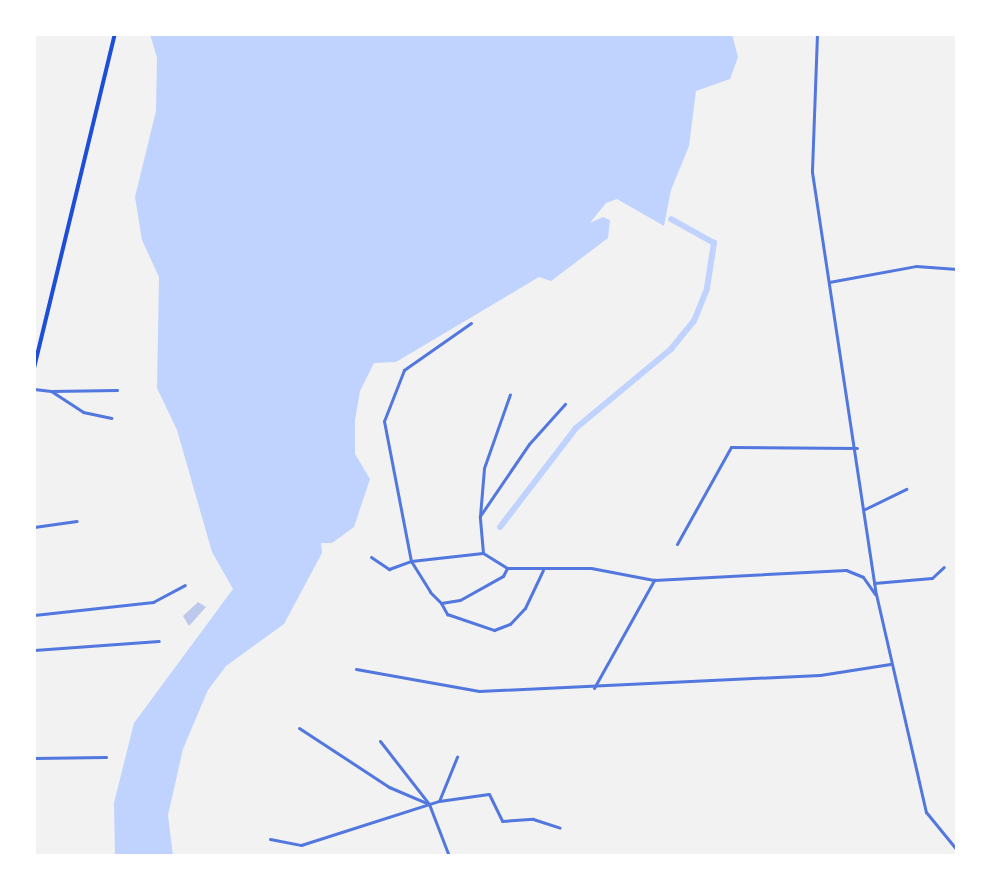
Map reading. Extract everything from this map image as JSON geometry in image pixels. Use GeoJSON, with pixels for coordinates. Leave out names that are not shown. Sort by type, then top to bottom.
{"type":"FeatureCollection","features":[{"type":"Feature","properties":{"kind":"main road"},"geometry":{"type":"LineString","coordinates":[[34,368],[37,334],[115,34]]}},
{"type":"Feature","properties":{"kind":"street"},"geometry":{"type":"LineString","coordinates":[[817,34],[812,172],[857,448],[874,583],[926,812],[957,850]]}},
{"type":"Feature","properties":{"kind":"street"},"geometry":{"type":"LineString","coordinates":[[829,282],[916,266],[957,269]]}},
{"type":"Feature","properties":{"kind":"street"},"geometry":{"type":"LineString","coordinates":[[471,323],[404,370],[390,394],[384,430],[395,457],[411,561],[447,614],[494,630],[510,624],[525,608],[543,570]]}},
{"type":"Feature","properties":{"kind":"street"},"geometry":{"type":"LineString","coordinates":[[34,389],[117,390]]}},
{"type":"Feature","properties":{"kind":"street"},"geometry":{"type":"LineString","coordinates":[[51,391],[83,412],[111,418]]}},
{"type":"Feature","properties":{"kind":"street"},"geometry":{"type":"LineString","coordinates":[[483,553],[480,516],[484,468],[510,394]]}},
{"type":"Feature","properties":{"kind":"street"},"geometry":{"type":"LineString","coordinates":[[480,516],[529,444],[565,404]]}},
{"type":"Feature","properties":{"kind":"street"},"geometry":{"type":"LineString","coordinates":[[677,544],[731,447],[857,448]]}},
{"type":"Feature","properties":{"kind":"street"},"geometry":{"type":"LineString","coordinates":[[865,509],[906,489]]}},
{"type":"Feature","properties":{"kind":"street"},"geometry":{"type":"LineString","coordinates":[[34,527],[77,521]]}},
{"type":"Feature","properties":{"kind":"street"},"geometry":{"type":"LineString","coordinates":[[371,557],[389,569],[411,561],[483,553],[507,568],[591,568],[654,580],[846,570],[863,577],[876,594]]}},
{"type":"Feature","properties":{"kind":"street"},"geometry":{"type":"LineString","coordinates":[[874,583],[932,578],[944,567]]}},
{"type":"Feature","properties":{"kind":"street"},"geometry":{"type":"LineString","coordinates":[[441,603],[489,585],[507,568]]}},
{"type":"Feature","properties":{"kind":"street"},"geometry":{"type":"LineString","coordinates":[[594,688],[654,580]]}},
{"type":"Feature","properties":{"kind":"street"},"geometry":{"type":"LineString","coordinates":[[34,615],[153,602],[185,585]]}},
{"type":"Feature","properties":{"kind":"street"},"geometry":{"type":"LineString","coordinates":[[34,650],[159,641]]}},
{"type":"Feature","properties":{"kind":"street"},"geometry":{"type":"LineString","coordinates":[[356,669],[479,691],[820,675],[890,664]]}},
{"type":"Feature","properties":{"kind":"street"},"geometry":{"type":"LineString","coordinates":[[299,728],[389,787],[429,804]]}},
{"type":"Feature","properties":{"kind":"street"},"geometry":{"type":"LineString","coordinates":[[380,741],[429,804],[449,856]]}},
{"type":"Feature","properties":{"kind":"street"},"geometry":{"type":"LineString","coordinates":[[34,758],[106,757]]}},
{"type":"Feature","properties":{"kind":"street"},"geometry":{"type":"LineString","coordinates":[[439,801],[457,757]]}},
{"type":"Feature","properties":{"kind":"street"},"geometry":{"type":"LineString","coordinates":[[270,839],[301,845],[439,801],[489,794],[502,821],[533,819],[560,828]]}},
{"type":"Feature","properties":{"kind":"water"},"geometry":{"type":"Polygon","coordinates":[[[150,34],[732,34],[738,57],[730,79],[696,91],[689,146],[671,190],[664,226],[617,199],[606,203],[590,223],[603,217],[610,220],[608,238],[551,281],[539,277],[396,362],[374,363],[360,391],[355,420],[355,454],[370,479],[354,527],[332,543],[321,543],[322,553],[284,624],[226,666],[208,690],[183,749],[168,815],[173,856],[115,856],[114,803],[134,723],[233,589],[212,552],[177,430],[157,388],[159,277],[142,240],[135,197],[156,111],[157,58],[150,34]]]}},
{"type":"Feature","properties":{"kind":"building"},"geometry":{"type":"Polygon","coordinates":[[[198,602],[206,607],[189,626],[183,616],[198,602]]]}},
{"type":"Feature","properties":{"kind":"waterway"},"geometry":{"type":"LineString","coordinates":[[500,527],[576,428],[671,349],[694,321],[707,288],[714,243],[671,219]]}}]}
